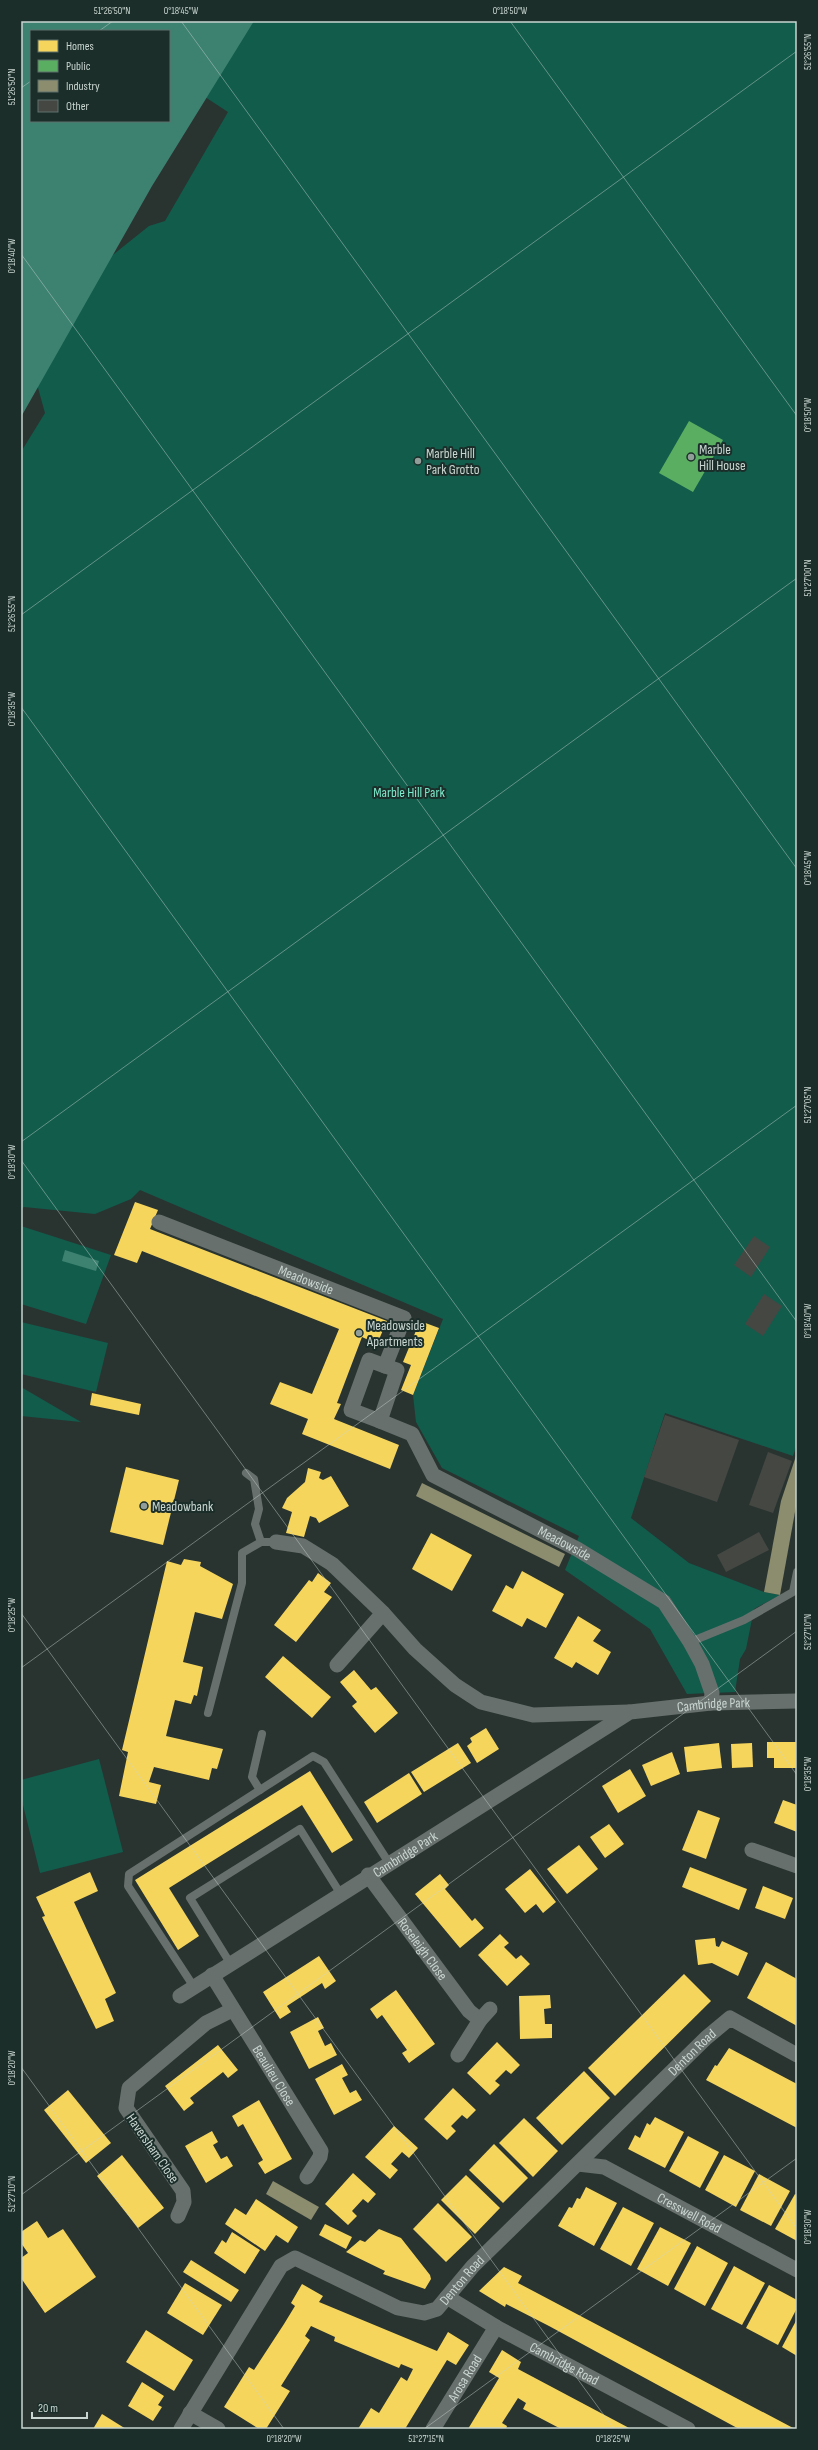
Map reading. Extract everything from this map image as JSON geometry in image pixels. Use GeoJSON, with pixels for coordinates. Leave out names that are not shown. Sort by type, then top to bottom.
{"type":"FeatureCollection","features":[{"type":"Feature","properties":{"kind":"street","name":"Meadowside"},"geometry":{"type":"LineString","coordinates":[[159,1222],[404,1318],[385,1366],[369,1360],[351,1410],[412,1434],[433,1475],[577,1549],[664,1602],[690,1642],[712,1693],[711,1703]]}},
{"type":"Feature","properties":{"kind":"street"},"geometry":{"type":"LineString","coordinates":[[380,1421],[397,1370],[385,1366]]}},
{"type":"Feature","properties":{"kind":"street","name":"Cambridge Park"},"geometry":{"type":"LineString","coordinates":[[276,1542],[303,1546],[332,1564],[383,1613],[415,1649],[454,1684],[480,1702],[533,1715],[630,1712],[711,1703],[797,1701]]}},
{"type":"Feature","properties":{"kind":"street"},"geometry":{"type":"LineString","coordinates":[[337,1664],[383,1613]]}},
{"type":"Feature","properties":{"kind":"street","name":"Cambridge Park"},"geometry":{"type":"LineString","coordinates":[[180,1996],[368,1875],[630,1712]]}},
{"type":"Feature","properties":{"kind":"street"},"geometry":{"type":"LineString","coordinates":[[752,1850],[797,1866]]}},
{"type":"Feature","properties":{"kind":"street","name":"Roseleigh Close"},"geometry":{"type":"LineString","coordinates":[[368,1875],[455,1993],[469,2011],[480,2020]]}},
{"type":"Feature","properties":{"kind":"street","name":"Beaulieu Close"},"geometry":{"type":"LineString","coordinates":[[212,1975],[232,2010],[321,2151],[320,2157],[307,2176]]}},
{"type":"Feature","properties":{"kind":"street"},"geometry":{"type":"LineString","coordinates":[[458,2055],[480,2020],[490,2009]]}},
{"type":"Feature","properties":{"kind":"street","name":"Haversham Close"},"geometry":{"type":"LineString","coordinates":[[178,2216],[184,2202],[183,2191],[126,2108],[129,2088],[206,2023],[232,2010]]}},
{"type":"Feature","properties":{"kind":"street","name":"Denton Road"},"geometry":{"type":"LineString","coordinates":[[181,2429],[281,2266],[295,2258],[398,2308],[424,2313],[437,2309],[473,2266],[706,2038],[730,2018],[797,2055]]}},
{"type":"Feature","properties":{"kind":"street","name":"Cresswell Road"},"geometry":{"type":"LineString","coordinates":[[578,2164],[604,2167],[797,2270]]}},
{"type":"Feature","properties":{"kind":"street","name":"Cambridge Road"},"geometry":{"type":"LineString","coordinates":[[447,2297],[496,2327],[685,2428]]}},
{"type":"Feature","properties":{"kind":"street","name":"Arosa Road"},"geometry":{"type":"LineString","coordinates":[[433,2429],[496,2327]]}},
{"type":"Feature","properties":{"kind":"street"},"geometry":{"type":"LineString","coordinates":[[190,2413],[218,2429]]}},
{"type":"Feature","properties":{"kind":"lane"},"geometry":{"type":"LineString","coordinates":[[246,1473],[254,1479],[258,1509],[255,1524],[260,1542]]}},
{"type":"Feature","properties":{"kind":"lane"},"geometry":{"type":"LineString","coordinates":[[208,1713],[242,1583],[242,1553],[260,1542],[276,1542]]}},
{"type":"Feature","properties":{"kind":"lane"},"geometry":{"type":"LineString","coordinates":[[690,1642],[744,1620],[793,1592],[797,1572]]}},
{"type":"Feature","properties":{"kind":"lane"},"geometry":{"type":"LineString","coordinates":[[260,1790],[252,1777],[262,1734]]}},
{"type":"Feature","properties":{"kind":"lane"},"geometry":{"type":"LineString","coordinates":[[194,1987],[128,1886],[129,1874],[313,1756],[324,1762],[389,1862]]}},
{"type":"Feature","properties":{"kind":"lane"},"geometry":{"type":"LineString","coordinates":[[230,1963],[190,1898],[300,1830],[340,1893]]}},
{"type":"Feature","properties":{"kind":"green space","name":"Marble Hill Park"},"geometry":{"type":"Polygon","coordinates":[[[238,21],[797,21],[797,1444],[793,1456],[665,1413],[631,1518],[689,1563],[764,1592],[780,1595],[754,1609],[746,1649],[740,1659],[735,1692],[687,1694],[650,1629],[565,1570],[579,1536],[442,1468],[416,1422],[413,1395],[443,1319],[140,1190],[131,1199],[95,1214],[24,1207],[21,1209],[21,452],[45,413],[32,366],[64,294],[149,226],[165,221],[228,112],[199,93],[238,21]]]}},
{"type":"Feature","properties":{"kind":"green space"},"geometry":{"type":"Polygon","coordinates":[[[21,1226],[111,1255],[86,1324],[21,1304],[21,1226]]]}},
{"type":"Feature","properties":{"kind":"green space"},"geometry":{"type":"Polygon","coordinates":[[[21,1322],[108,1343],[96,1392],[21,1374],[21,1322]]]}},
{"type":"Feature","properties":{"kind":"green space"},"geometry":{"type":"Polygon","coordinates":[[[21,1387],[81,1422],[21,1416],[21,1387]]]}},
{"type":"Feature","properties":{"kind":"green space"},"geometry":{"type":"Polygon","coordinates":[[[99,1759],[123,1852],[40,1873],[21,1797],[21,1780],[99,1759]]]}},
{"type":"Feature","properties":{"kind":"shaded area"},"geometry":{"type":"Polygon","coordinates":[[[21,21],[254,21],[152,186],[21,417],[21,21]]]}},
{"type":"Feature","properties":{"kind":"shaded area"},"geometry":{"type":"Polygon","coordinates":[[[65,1250],[99,1261],[96,1271],[62,1261],[65,1250]]]}},
{"type":"Feature","properties":{"kind":"building: Homes","name":"Meadowside Apartments"},"geometry":{"type":"Polygon","coordinates":[[[135,1202],[158,1210],[150,1229],[387,1321],[377,1344],[362,1337],[337,1403],[341,1404],[334,1419],[399,1445],[390,1469],[302,1434],[308,1419],[270,1404],[280,1382],[312,1394],[339,1329],[142,1251],[137,1263],[114,1255],[135,1202]]]}},
{"type":"Feature","properties":{"kind":"building: Homes"},"geometry":{"type":"Polygon","coordinates":[[[420,1321],[439,1328],[413,1395],[401,1390],[411,1365],[403,1362],[420,1321]]]}},
{"type":"Feature","properties":{"kind":"building: Homes"},"geometry":{"type":"Polygon","coordinates":[[[92,1393],[141,1404],[139,1415],[90,1405],[92,1393]]]}},
{"type":"Feature","properties":{"kind":"building: Homes","name":"Meadowbank"},"geometry":{"type":"Polygon","coordinates":[[[126,1467],[179,1480],[163,1545],[110,1532],[126,1467]]]}},
{"type":"Feature","properties":{"kind":"building: Homes"},"geometry":{"type":"Polygon","coordinates":[[[308,1468],[321,1472],[319,1478],[323,1480],[331,1476],[349,1506],[319,1523],[316,1518],[310,1516],[304,1537],[286,1533],[292,1512],[282,1508],[287,1498],[305,1482],[308,1468]]]}},
{"type":"Feature","properties":{"kind":"building: Homes"},"geometry":{"type":"Polygon","coordinates":[[[431,1533],[472,1555],[452,1591],[412,1569],[431,1533]]]}},
{"type":"Feature","properties":{"kind":"building: Homes"},"geometry":{"type":"Polygon","coordinates":[[[184,1559],[201,1562],[200,1566],[233,1584],[222,1619],[195,1612],[183,1662],[203,1667],[197,1696],[194,1695],[191,1704],[175,1700],[166,1736],[223,1749],[217,1769],[212,1768],[209,1780],[154,1767],[149,1782],[161,1785],[156,1804],[119,1796],[128,1752],[122,1750],[167,1561],[181,1565],[184,1559]]]}},
{"type":"Feature","properties":{"kind":"building: Homes"},"geometry":{"type":"Polygon","coordinates":[[[522,1571],[564,1594],[546,1628],[527,1618],[522,1627],[492,1611],[506,1585],[513,1589],[522,1571]]]}},
{"type":"Feature","properties":{"kind":"building: Homes"},"geometry":{"type":"Polygon","coordinates":[[[318,1573],[331,1583],[324,1592],[332,1597],[296,1642],[274,1625],[309,1580],[312,1582],[318,1573]]]}},
{"type":"Feature","properties":{"kind":"building: Homes"},"geometry":{"type":"Polygon","coordinates":[[[578,1616],[601,1630],[593,1641],[611,1652],[598,1675],[576,1662],[572,1668],[554,1658],[578,1616]]]}},
{"type":"Feature","properties":{"kind":"building: Homes"},"geometry":{"type":"Polygon","coordinates":[[[283,1656],[331,1697],[312,1718],[265,1677],[283,1656]]]}},
{"type":"Feature","properties":{"kind":"building: Homes"},"geometry":{"type":"Polygon","coordinates":[[[354,1670],[371,1690],[376,1687],[398,1713],[375,1733],[352,1706],[357,1702],[340,1682],[354,1670]]]}},
{"type":"Feature","properties":{"kind":"building: Homes"},"geometry":{"type":"Polygon","coordinates":[[[486,1728],[499,1749],[477,1763],[467,1746],[472,1742],[470,1738],[486,1728]]]}},
{"type":"Feature","properties":{"kind":"building: Homes"},"geometry":{"type":"Polygon","coordinates":[[[767,1742],[797,1742],[797,1768],[774,1768],[774,1758],[767,1758],[767,1742]]]}},
{"type":"Feature","properties":{"kind":"building: Homes"},"geometry":{"type":"Polygon","coordinates":[[[458,1743],[471,1763],[424,1792],[411,1772],[458,1743]]]}},
{"type":"Feature","properties":{"kind":"building: Homes"},"geometry":{"type":"Polygon","coordinates":[[[719,1743],[722,1768],[687,1772],[684,1747],[719,1743]]]}},
{"type":"Feature","properties":{"kind":"building: Homes"},"geometry":{"type":"Polygon","coordinates":[[[752,1743],[753,1767],[732,1768],[731,1744],[752,1743]]]}},
{"type":"Feature","properties":{"kind":"building: Homes"},"geometry":{"type":"Polygon","coordinates":[[[672,1752],[680,1774],[651,1786],[642,1765],[672,1752]]]}},
{"type":"Feature","properties":{"kind":"building: Homes"},"geometry":{"type":"Polygon","coordinates":[[[630,1769],[646,1796],[618,1813],[602,1786],[630,1769]]]}},
{"type":"Feature","properties":{"kind":"building: Homes"},"geometry":{"type":"Polygon","coordinates":[[[310,1771],[353,1840],[332,1853],[302,1805],[169,1888],[199,1936],[178,1950],[135,1880],[310,1771]]]}},
{"type":"Feature","properties":{"kind":"building: Homes"},"geometry":{"type":"Polygon","coordinates":[[[409,1773],[422,1794],[377,1823],[364,1802],[409,1773]]]}},
{"type":"Feature","properties":{"kind":"building: Homes"},"geometry":{"type":"Polygon","coordinates":[[[783,1800],[797,1805],[797,1832],[774,1823],[783,1800]]]}},
{"type":"Feature","properties":{"kind":"building: Homes"},"geometry":{"type":"Polygon","coordinates":[[[698,1810],[720,1818],[706,1859],[682,1850],[698,1810]]]}},
{"type":"Feature","properties":{"kind":"building: Homes"},"geometry":{"type":"Polygon","coordinates":[[[609,1824],[624,1844],[605,1858],[590,1837],[609,1824]]]}},
{"type":"Feature","properties":{"kind":"building: Homes"},"geometry":{"type":"Polygon","coordinates":[[[579,1845],[598,1869],[567,1894],[547,1869],[579,1845]]]}},
{"type":"Feature","properties":{"kind":"building: Homes"},"geometry":{"type":"Polygon","coordinates":[[[690,1867],[747,1889],[739,1910],[682,1887],[690,1867]]]}},
{"type":"Feature","properties":{"kind":"building: Homes"},"geometry":{"type":"Polygon","coordinates":[[[530,1869],[556,1902],[543,1913],[536,1904],[525,1913],[505,1889],[530,1869]]]}},
{"type":"Feature","properties":{"kind":"building: Homes"},"geometry":{"type":"Polygon","coordinates":[[[90,1872],[98,1891],[74,1902],[116,1993],[105,1999],[114,2021],[96,2029],[42,1917],[45,1916],[36,1897],[90,1872]]]}},
{"type":"Feature","properties":{"kind":"building: Homes"},"geometry":{"type":"Polygon","coordinates":[[[440,1874],[449,1885],[445,1889],[472,1921],[475,1918],[484,1928],[460,1948],[415,1894],[440,1874]]]}},
{"type":"Feature","properties":{"kind":"building: Homes"},"geometry":{"type":"Polygon","coordinates":[[[763,1886],[793,1898],[785,1919],[755,1908],[763,1886]]]}},
{"type":"Feature","properties":{"kind":"building: Homes"},"geometry":{"type":"Polygon","coordinates":[[[500,1934],[509,1943],[504,1947],[516,1959],[521,1955],[530,1964],[507,1986],[478,1955],[500,1934]]]}},
{"type":"Feature","properties":{"kind":"building: Homes"},"geometry":{"type":"Polygon","coordinates":[[[715,1938],[716,1946],[719,1947],[722,1941],[748,1953],[738,1976],[712,1963],[698,1965],[695,1940],[715,1938]]]}},
{"type":"Feature","properties":{"kind":"building: Homes"},"geometry":{"type":"Polygon","coordinates":[[[319,1956],[336,1981],[325,1989],[322,1983],[287,2006],[291,2012],[280,2019],[263,1992],[319,1956]]]}},
{"type":"Feature","properties":{"kind":"building: Homes"},"geometry":{"type":"Polygon","coordinates":[[[766,1962],[797,1979],[797,2026],[747,1998],[766,1962]]]}},
{"type":"Feature","properties":{"kind":"building: Homes"},"geometry":{"type":"Polygon","coordinates":[[[684,1974],[711,2001],[615,2096],[588,2068],[684,1974]]]}},
{"type":"Feature","properties":{"kind":"building: Homes"},"geometry":{"type":"Polygon","coordinates":[[[396,1990],[435,2044],[409,2063],[402,2053],[407,2050],[382,2015],[377,2019],[370,2009],[396,1990]]]}},
{"type":"Feature","properties":{"kind":"building: Homes"},"geometry":{"type":"Polygon","coordinates":[[[550,1995],[551,2008],[544,2009],[545,2024],[552,2024],[552,2038],[520,2039],[519,1996],[550,1995]]]}},
{"type":"Feature","properties":{"kind":"building: Homes"},"geometry":{"type":"Polygon","coordinates":[[[318,2017],[324,2028],[318,2031],[325,2046],[331,2043],[337,2055],[309,2069],[290,2032],[318,2017]]]}},
{"type":"Feature","properties":{"kind":"building: Homes"},"geometry":{"type":"Polygon","coordinates":[[[497,2042],[520,2065],[511,2074],[506,2070],[495,2081],[500,2085],[490,2095],[467,2073],[497,2042]]]}},
{"type":"Feature","properties":{"kind":"building: Homes"},"geometry":{"type":"Polygon","coordinates":[[[218,2045],[238,2070],[228,2078],[223,2072],[190,2098],[194,2103],[184,2111],[165,2086],[218,2045]]]}},
{"type":"Feature","properties":{"kind":"building: Homes"},"geometry":{"type":"Polygon","coordinates":[[[729,2048],[797,2084],[797,2128],[706,2080],[715,2065],[717,2066],[729,2048]]]}},
{"type":"Feature","properties":{"kind":"building: Homes"},"geometry":{"type":"Polygon","coordinates":[[[342,2064],[348,2075],[342,2078],[350,2093],[356,2090],[362,2100],[334,2115],[315,2079],[342,2064]]]}},
{"type":"Feature","properties":{"kind":"building: Homes"},"geometry":{"type":"Polygon","coordinates":[[[584,2071],[610,2098],[562,2145],[536,2118],[584,2071]]]}},
{"type":"Feature","properties":{"kind":"building: Homes"},"geometry":{"type":"Polygon","coordinates":[[[453,2088],[476,2110],[467,2119],[462,2115],[451,2126],[456,2131],[447,2140],[424,2119],[453,2088]]]}},
{"type":"Feature","properties":{"kind":"building: Homes"},"geometry":{"type":"Polygon","coordinates":[[[68,2090],[111,2143],[86,2163],[44,2110],[68,2090]]]}},
{"type":"Feature","properties":{"kind":"building: Homes"},"geometry":{"type":"Polygon","coordinates":[[[259,2100],[292,2159],[265,2174],[258,2163],[263,2160],[243,2124],[238,2127],[232,2116],[259,2100]]]}},
{"type":"Feature","properties":{"kind":"building: Homes"},"geometry":{"type":"Polygon","coordinates":[[[655,2117],[684,2132],[665,2168],[628,2149],[635,2135],[640,2138],[647,2123],[650,2125],[655,2117]]]}},
{"type":"Feature","properties":{"kind":"building: Homes"},"geometry":{"type":"Polygon","coordinates":[[[524,2118],[558,2151],[533,2177],[499,2143],[524,2118]]]}},
{"type":"Feature","properties":{"kind":"building: Homes"},"geometry":{"type":"Polygon","coordinates":[[[394,2126],[418,2148],[409,2158],[402,2152],[391,2164],[398,2170],[390,2179],[365,2157],[394,2126]]]}},
{"type":"Feature","properties":{"kind":"building: Homes"},"geometry":{"type":"Polygon","coordinates":[[[212,2131],[218,2142],[213,2145],[221,2159],[227,2156],[233,2166],[206,2183],[185,2146],[212,2131]]]}},
{"type":"Feature","properties":{"kind":"building: Homes"},"geometry":{"type":"Polygon","coordinates":[[[688,2136],[719,2152],[700,2188],[669,2171],[688,2136]]]}},
{"type":"Feature","properties":{"kind":"building: Homes"},"geometry":{"type":"Polygon","coordinates":[[[494,2144],[528,2178],[503,2203],[469,2170],[494,2144]]]}},
{"type":"Feature","properties":{"kind":"building: Homes"},"geometry":{"type":"Polygon","coordinates":[[[122,2155],[164,2208],[138,2228],[97,2176],[122,2155]]]}},
{"type":"Feature","properties":{"kind":"building: Homes"},"geometry":{"type":"Polygon","coordinates":[[[724,2155],[755,2171],[736,2207],[705,2190],[724,2155]]]}},
{"type":"Feature","properties":{"kind":"building: Homes"},"geometry":{"type":"Polygon","coordinates":[[[353,2173],[376,2194],[368,2203],[363,2199],[352,2211],[357,2216],[348,2225],[325,2204],[353,2173]]]}},
{"type":"Feature","properties":{"kind":"building: Homes"},"geometry":{"type":"Polygon","coordinates":[[[759,2174],[790,2191],[771,2226],[740,2210],[759,2174]]]}},
{"type":"Feature","properties":{"kind":"building: Homes"},"geometry":{"type":"Polygon","coordinates":[[[466,2175],[500,2208],[475,2234],[441,2200],[466,2175]]]}},
{"type":"Feature","properties":{"kind":"building: Homes"},"geometry":{"type":"Polygon","coordinates":[[[586,2187],[617,2203],[594,2246],[558,2226],[569,2207],[572,2208],[577,2198],[580,2199],[586,2187]]]}},
{"type":"Feature","properties":{"kind":"building: Homes"},"geometry":{"type":"Polygon","coordinates":[[[795,2194],[797,2195],[797,2241],[775,2229],[795,2194]]]}},
{"type":"Feature","properties":{"kind":"building: Homes"},"geometry":{"type":"Polygon","coordinates":[[[256,2199],[298,2227],[288,2243],[276,2235],[265,2251],[225,2224],[235,2208],[246,2215],[256,2199]]]}},
{"type":"Feature","properties":{"kind":"building: Homes"},"geometry":{"type":"Polygon","coordinates":[[[438,2203],[472,2237],[446,2262],[413,2229],[438,2203]]]}},
{"type":"Feature","properties":{"kind":"building: Homes"},"geometry":{"type":"Polygon","coordinates":[[[623,2207],[654,2223],[631,2266],[600,2249],[623,2207]]]}},
{"type":"Feature","properties":{"kind":"building: Homes"},"geometry":{"type":"Polygon","coordinates":[[[37,2221],[48,2238],[63,2229],[96,2277],[45,2313],[21,2278],[21,2258],[28,2253],[21,2243],[21,2232],[37,2221]]]}},
{"type":"Feature","properties":{"kind":"building: Homes"},"geometry":{"type":"Polygon","coordinates":[[[325,2224],[352,2237],[346,2249],[319,2235],[325,2224]]]}},
{"type":"Feature","properties":{"kind":"building: Homes"},"geometry":{"type":"Polygon","coordinates":[[[660,2227],[691,2243],[668,2286],[637,2269],[660,2227]]]}},
{"type":"Feature","properties":{"kind":"building: Homes"},"geometry":{"type":"Polygon","coordinates":[[[379,2229],[401,2238],[430,2275],[431,2279],[425,2289],[383,2274],[385,2271],[346,2252],[360,2240],[365,2242],[379,2229]]]}},
{"type":"Feature","properties":{"kind":"building: Homes"},"geometry":{"type":"Polygon","coordinates":[[[232,2232],[260,2250],[245,2274],[214,2253],[222,2240],[226,2243],[232,2232]]]}},
{"type":"Feature","properties":{"kind":"building: Homes"},"geometry":{"type":"Polygon","coordinates":[[[697,2246],[728,2263],[705,2306],[674,2289],[697,2246]]]}},
{"type":"Feature","properties":{"kind":"building: Homes"},"geometry":{"type":"Polygon","coordinates":[[[191,2260],[239,2290],[231,2302],[183,2272],[191,2260]]]}},
{"type":"Feature","properties":{"kind":"building: Homes"},"geometry":{"type":"Polygon","coordinates":[[[734,2266],[765,2283],[742,2325],[711,2309],[734,2266]]]}},
{"type":"Feature","properties":{"kind":"building: Homes"},"geometry":{"type":"Polygon","coordinates":[[[504,2267],[522,2276],[518,2283],[795,2429],[739,2429],[549,2326],[506,2304],[505,2307],[479,2291],[504,2267]]]}},
{"type":"Feature","properties":{"kind":"building: Homes"},"geometry":{"type":"Polygon","coordinates":[[[185,2283],[222,2305],[203,2335],[167,2313],[185,2283]]]}},
{"type":"Feature","properties":{"kind":"building: Homes"},"geometry":{"type":"Polygon","coordinates":[[[302,2284],[323,2296],[319,2302],[437,2351],[448,2332],[469,2345],[456,2365],[447,2360],[405,2429],[358,2429],[371,2408],[379,2413],[401,2377],[407,2381],[413,2369],[401,2364],[399,2368],[334,2341],[335,2337],[311,2326],[305,2336],[310,2340],[281,2386],[290,2391],[266,2429],[259,2429],[224,2407],[249,2367],[254,2370],[284,2324],[295,2306],[291,2303],[302,2284]]]}},
{"type":"Feature","properties":{"kind":"building: Homes"},"geometry":{"type":"Polygon","coordinates":[[[769,2285],[797,2300],[797,2308],[778,2345],[746,2328],[769,2285]]]}},
{"type":"Feature","properties":{"kind":"building: Homes"},"geometry":{"type":"Polygon","coordinates":[[[797,2319],[797,2356],[782,2347],[797,2319]]]}},
{"type":"Feature","properties":{"kind":"building: Homes"},"geometry":{"type":"Polygon","coordinates":[[[146,2330],[193,2360],[174,2391],[126,2362],[146,2330]]]}},
{"type":"Feature","properties":{"kind":"building: Homes"},"geometry":{"type":"Polygon","coordinates":[[[502,2350],[521,2362],[518,2369],[631,2429],[561,2429],[523,2409],[526,2403],[518,2398],[502,2423],[507,2426],[506,2429],[468,2429],[499,2378],[489,2372],[502,2350]]]}},
{"type":"Feature","properties":{"kind":"building: Homes"},"geometry":{"type":"Polygon","coordinates":[[[142,2382],[164,2396],[158,2405],[162,2407],[153,2421],[128,2406],[142,2382]]]}},
{"type":"Feature","properties":{"kind":"building: Homes"},"geometry":{"type":"Polygon","coordinates":[[[102,2414],[126,2429],[93,2429],[102,2414]]]}},
{"type":"Feature","properties":{"kind":"building: Public","name":"Marble Hill House"},"geometry":{"type":"Polygon","coordinates":[[[689,421],[723,440],[693,492],[659,473],[689,421]]]}},
{"type":"Feature","properties":{"kind":"building: Industry"},"geometry":{"type":"Polygon","coordinates":[[[797,1453],[797,1501],[780,1595],[764,1592],[781,1501],[797,1453]]]}},
{"type":"Feature","properties":{"kind":"building: Industry"},"geometry":{"type":"Polygon","coordinates":[[[422,1483],[565,1554],[559,1567],[416,1496],[422,1483]]]}},
{"type":"Feature","properties":{"kind":"building: Industry"},"geometry":{"type":"Polygon","coordinates":[[[273,2181],[319,2207],[311,2220],[266,2194],[273,2181]]]}},
{"type":"Feature","properties":{"kind":"building: Other"},"geometry":{"type":"Polygon","coordinates":[[[754,1236],[770,1247],[751,1277],[734,1265],[754,1236]]]}},
{"type":"Feature","properties":{"kind":"building: Other"},"geometry":{"type":"Polygon","coordinates":[[[764,1294],[782,1306],[763,1336],[745,1324],[764,1294]]]}},
{"type":"Feature","properties":{"kind":"building: Other"},"geometry":{"type":"Polygon","coordinates":[[[665,1415],[739,1440],[717,1502],[644,1477],[665,1415]]]}},
{"type":"Feature","properties":{"kind":"building: Other"},"geometry":{"type":"Polygon","coordinates":[[[768,1452],[792,1461],[773,1513],[749,1505],[768,1452]]]}},
{"type":"Feature","properties":{"kind":"building: Other"},"geometry":{"type":"Polygon","coordinates":[[[759,1532],[769,1550],[726,1572],[717,1555],[759,1532]]]}},
{"type":"Feature","properties":{"kind":"place","name":"Marble Hill House"},"geometry":{"type":"Point","coordinates":[691,457]}},
{"type":"Feature","properties":{"kind":"place","name":"Marble Hill Park Grotto"},"geometry":{"type":"Point","coordinates":[418,461]}},
{"type":"Feature","properties":{"kind":"place","name":"Meadowside Apartments"},"geometry":{"type":"Point","coordinates":[359,1333]}},
{"type":"Feature","properties":{"kind":"place","name":"Meadowbank"},"geometry":{"type":"Point","coordinates":[144,1506]}}]}
